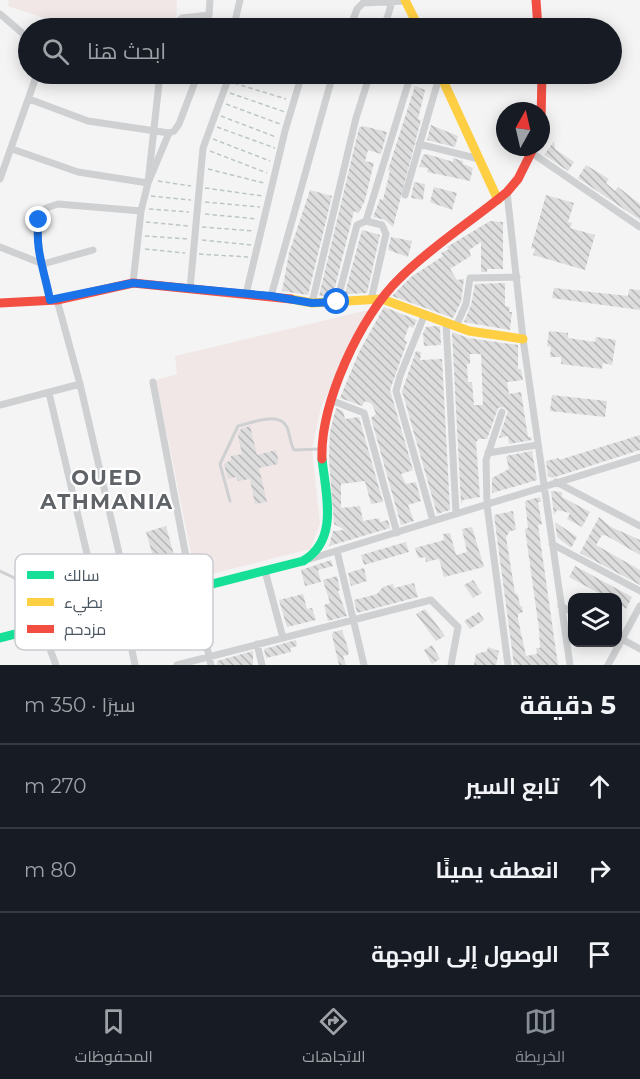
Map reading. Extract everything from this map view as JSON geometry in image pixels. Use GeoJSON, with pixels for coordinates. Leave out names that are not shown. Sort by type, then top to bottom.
{"type":"FeatureCollection","features":[{"type":"Feature","properties":{"kind":"main road"},"geometry":{"type":"LineString","coordinates":[[536,0],[537,18]]}},
{"type":"Feature","properties":{"kind":"main road"},"geometry":{"type":"LineString","coordinates":[[405,1],[414,18]]}},
{"type":"Feature","properties":{"kind":"main road"},"geometry":{"type":"LineString","coordinates":[[445,84],[498,200]]}},
{"type":"Feature","properties":{"kind":"main road"},"geometry":{"type":"LineString","coordinates":[[541,102],[542,84]]}},
{"type":"Feature","properties":{"kind":"main road"},"geometry":{"type":"LineString","coordinates":[[213,584],[303,561],[319,551],[325,540],[327,522],[321,449],[323,431],[348,364],[382,299],[399,278],[507,192],[518,179],[530,156]]}},
{"type":"Feature","properties":{"kind":"main road"},"geometry":{"type":"LineString","coordinates":[[0,303],[54,300],[133,283],[271,296],[312,303],[382,299],[451,325],[523,339]]}},
{"type":"Feature","properties":{"kind":"main road"},"geometry":{"type":"LineString","coordinates":[[0,638],[15,634]]}},
{"type":"Feature","properties":{"kind":"street"},"geometry":{"type":"LineString","coordinates":[[182,18],[209,15],[210,0]]}},
{"type":"Feature","properties":{"kind":"street"},"geometry":{"type":"LineString","coordinates":[[236,18],[240,0]]}},
{"type":"Feature","properties":{"kind":"street"},"geometry":{"type":"LineString","coordinates":[[354,18],[357,9],[365,2],[405,1]]}},
{"type":"Feature","properties":{"kind":"street"},"geometry":{"type":"LineString","coordinates":[[387,18],[392,2]]}},
{"type":"Feature","properties":{"kind":"street"},"geometry":{"type":"LineString","coordinates":[[0,14],[18,29]]}},
{"type":"Feature","properties":{"kind":"street"},"geometry":{"type":"LineString","coordinates":[[0,179],[34,84]]}},
{"type":"Feature","properties":{"kind":"street"},"geometry":{"type":"LineString","coordinates":[[149,181],[159,84]]}},
{"type":"Feature","properties":{"kind":"street"},"geometry":{"type":"LineString","coordinates":[[29,99],[88,121],[169,133],[174,131],[179,124],[194,84]]}},
{"type":"Feature","properties":{"kind":"street"},"geometry":{"type":"LineString","coordinates":[[190,289],[203,149],[226,84]]}},
{"type":"Feature","properties":{"kind":"street"},"geometry":{"type":"LineString","coordinates":[[246,294],[283,140],[299,84]]}},
{"type":"Feature","properties":{"kind":"street"},"geometry":{"type":"LineString","coordinates":[[271,296],[330,84]]}},
{"type":"Feature","properties":{"kind":"street"},"geometry":{"type":"LineString","coordinates":[[312,303],[356,118],[367,84]]}},
{"type":"Feature","properties":{"kind":"street"},"geometry":{"type":"LineString","coordinates":[[366,221],[408,84]]}},
{"type":"Feature","properties":{"kind":"street"},"geometry":{"type":"LineString","coordinates":[[405,195],[437,84]]}},
{"type":"Feature","properties":{"kind":"street"},"geometry":{"type":"LineString","coordinates":[[133,283],[141,209],[149,181],[169,133]]}},
{"type":"Feature","properties":{"kind":"street"},"geometry":{"type":"LineString","coordinates":[[419,144],[479,159]]}},
{"type":"Feature","properties":{"kind":"street"},"geometry":{"type":"LineString","coordinates":[[12,149],[78,172],[149,181]]}},
{"type":"Feature","properties":{"kind":"street"},"geometry":{"type":"LineString","coordinates":[[541,156],[640,227]]}},
{"type":"Feature","properties":{"kind":"street"},"geometry":{"type":"LineString","coordinates":[[507,192],[537,446],[570,665]]}},
{"type":"Feature","properties":{"kind":"street"},"geometry":{"type":"LineString","coordinates":[[116,554],[80,384],[36,235],[39,220],[46,208],[57,204],[141,209]]}},
{"type":"Feature","properties":{"kind":"street"},"geometry":{"type":"LineString","coordinates":[[337,302],[357,225],[366,221],[382,225],[386,234],[371,300]]}},
{"type":"Feature","properties":{"kind":"street"},"geometry":{"type":"LineString","coordinates":[[0,248],[43,264],[93,250]]}},
{"type":"Feature","properties":{"kind":"street"},"geometry":{"type":"LineString","coordinates":[[456,514],[451,325],[466,304],[470,278],[517,277]]}},
{"type":"Feature","properties":{"kind":"street"},"geometry":{"type":"LineString","coordinates":[[424,316],[399,376],[396,391],[433,521]]}},
{"type":"Feature","properties":{"kind":"street"},"geometry":{"type":"LineString","coordinates":[[153,382],[185,554]]}},
{"type":"Feature","properties":{"kind":"street"},"geometry":{"type":"LineString","coordinates":[[0,405],[80,384]]}},
{"type":"Feature","properties":{"kind":"street"},"geometry":{"type":"LineString","coordinates":[[49,393],[87,554]]}},
{"type":"Feature","properties":{"kind":"street"},"geometry":{"type":"LineString","coordinates":[[333,400],[364,413],[397,533]]}},
{"type":"Feature","properties":{"kind":"street"},"geometry":{"type":"LineString","coordinates":[[502,412],[488,453],[487,506],[508,665]]}},
{"type":"Feature","properties":{"kind":"street"},"geometry":{"type":"LineString","coordinates":[[488,453],[537,446]]}},
{"type":"Feature","properties":{"kind":"street"},"geometry":{"type":"LineString","coordinates":[[303,561],[640,457]]}},
{"type":"Feature","properties":{"kind":"street"},"geometry":{"type":"LineString","coordinates":[[556,482],[640,526]]}},
{"type":"Feature","properties":{"kind":"street"},"geometry":{"type":"LineString","coordinates":[[552,544],[640,591]]}},
{"type":"Feature","properties":{"kind":"street"},"geometry":{"type":"LineString","coordinates":[[337,551],[364,665]]}},
{"type":"Feature","properties":{"kind":"street"},"geometry":{"type":"LineString","coordinates":[[265,571],[283,638]]}},
{"type":"Feature","properties":{"kind":"street"},"geometry":{"type":"LineString","coordinates":[[177,665],[431,600],[458,627],[451,665]]}},
{"type":"Feature","properties":{"kind":"street"},"geometry":{"type":"LineString","coordinates":[[561,606],[568,610]]}},
{"type":"Feature","properties":{"kind":"street"},"geometry":{"type":"LineString","coordinates":[[622,635],[640,606]]}},
{"type":"Feature","properties":{"kind":"street"},"geometry":{"type":"LineString","coordinates":[[622,639],[640,650]]}},
{"type":"Feature","properties":{"kind":"street"},"geometry":{"type":"LineString","coordinates":[[257,644],[262,665]]}},
{"type":"Feature","properties":{"kind":"street"},"geometry":{"type":"LineString","coordinates":[[608,665],[616,647]]}},
{"type":"Feature","properties":{"kind":"street"},"geometry":{"type":"LineString","coordinates":[[50,650],[56,665]]}},
{"type":"Feature","properties":{"kind":"street"},"geometry":{"type":"LineString","coordinates":[[133,650],[135,665]]}},
{"type":"Feature","properties":{"kind":"street"},"geometry":{"type":"LineString","coordinates":[[208,650],[211,665]]}},
{"type":"Feature","properties":{"kind":"lane"},"geometry":{"type":"LineString","coordinates":[[230,501],[220,464],[238,426],[271,418],[286,425],[294,450],[321,449]]}},
{"type":"Feature","properties":{"kind":"lane"},"geometry":{"type":"LineString","coordinates":[[0,571],[15,578]]}},
{"type":"Feature","properties":{"kind":"path"},"geometry":{"type":"LineString","coordinates":[[246,84],[294,102]]}},
{"type":"Feature","properties":{"kind":"path"},"geometry":{"type":"LineString","coordinates":[[223,91],[290,114]]}},
{"type":"Feature","properties":{"kind":"path"},"geometry":{"type":"LineString","coordinates":[[219,102],[287,127]]}},
{"type":"Feature","properties":{"kind":"path"},"geometry":{"type":"LineString","coordinates":[[215,114],[283,140]]}},
{"type":"Feature","properties":{"kind":"path"},"geometry":{"type":"LineString","coordinates":[[211,125],[281,151]]}},
{"type":"Feature","properties":{"kind":"path"},"geometry":{"type":"LineString","coordinates":[[207,136],[278,163]]}},
{"type":"Feature","properties":{"kind":"path"},"geometry":{"type":"LineString","coordinates":[[203,149],[275,176]]}},
{"type":"Feature","properties":{"kind":"path"},"geometry":{"type":"LineString","coordinates":[[201,168],[272,185]]}},
{"type":"Feature","properties":{"kind":"path"},"geometry":{"type":"LineString","coordinates":[[149,181],[270,197]]}},
{"type":"Feature","properties":{"kind":"path"},"geometry":{"type":"LineString","coordinates":[[145,195],[267,208]]}},
{"type":"Feature","properties":{"kind":"path"},"geometry":{"type":"LineString","coordinates":[[141,209],[264,220]]}},
{"type":"Feature","properties":{"kind":"path"},"geometry":{"type":"LineString","coordinates":[[139,222],[261,232]]}},
{"type":"Feature","properties":{"kind":"path"},"geometry":{"type":"LineString","coordinates":[[138,235],[258,245]]}},
{"type":"Feature","properties":{"kind":"path"},"geometry":{"type":"LineString","coordinates":[[136,249],[255,258]]}},
{"type":"Feature","properties":{"kind":"shaded area"},"geometry":{"type":"Polygon","coordinates":[[[9,0],[177,0],[176,18],[44,18],[8,6],[9,0]]]}},
{"type":"Feature","properties":{"kind":"shaded area"},"geometry":{"type":"Polygon","coordinates":[[[368,310],[321,407],[312,449],[320,524],[310,549],[213,574],[213,554],[191,554],[156,380],[177,374],[175,356],[368,310]]]}},
{"type":"Feature","properties":{"kind":"building"},"geometry":{"type":"Polygon","coordinates":[[[415,86],[425,90],[418,119],[421,120],[393,227],[385,220],[373,217],[380,199],[383,200],[390,171],[388,170],[415,86]]]}},
{"type":"Feature","properties":{"kind":"building"},"geometry":{"type":"Polygon","coordinates":[[[431,125],[458,136],[455,147],[427,140],[431,125]]]}},
{"type":"Feature","properties":{"kind":"building"},"geometry":{"type":"Polygon","coordinates":[[[363,126],[387,132],[381,154],[368,150],[365,161],[374,163],[365,200],[359,213],[354,211],[333,295],[319,296],[359,128],[363,126]]]}},
{"type":"Feature","properties":{"kind":"building"},"geometry":{"type":"Polygon","coordinates":[[[554,141],[555,149],[574,162],[568,171],[546,156],[550,156],[550,147],[554,141]]]}},
{"type":"Feature","properties":{"kind":"building"},"geometry":{"type":"Polygon","coordinates":[[[427,154],[453,162],[453,158],[463,161],[463,164],[473,168],[470,181],[427,172],[428,168],[419,167],[423,155],[427,154]]]}},
{"type":"Feature","properties":{"kind":"building"},"geometry":{"type":"Polygon","coordinates":[[[586,165],[609,179],[606,183],[615,191],[618,187],[640,204],[640,220],[578,178],[586,165]]]}},
{"type":"Feature","properties":{"kind":"building"},"geometry":{"type":"Polygon","coordinates":[[[414,182],[425,184],[423,200],[411,198],[414,182]]]}},
{"type":"Feature","properties":{"kind":"building"},"geometry":{"type":"Polygon","coordinates":[[[434,187],[457,193],[452,210],[430,202],[434,187]]]}},
{"type":"Feature","properties":{"kind":"building"},"geometry":{"type":"Polygon","coordinates":[[[310,190],[332,196],[308,295],[282,291],[289,253],[310,190]]]}},
{"type":"Feature","properties":{"kind":"building"},"geometry":{"type":"Polygon","coordinates":[[[546,195],[574,203],[568,222],[572,223],[570,228],[595,235],[585,270],[533,255],[535,249],[531,248],[546,195]]]}},
{"type":"Feature","properties":{"kind":"building"},"geometry":{"type":"Polygon","coordinates":[[[490,221],[503,222],[503,269],[487,269],[487,272],[481,272],[481,242],[469,250],[471,256],[450,269],[457,280],[464,279],[461,302],[453,318],[392,296],[411,277],[443,256],[441,253],[449,249],[447,247],[490,221]]]}},
{"type":"Feature","properties":{"kind":"building"},"geometry":{"type":"Polygon","coordinates":[[[362,230],[380,235],[367,293],[349,294],[345,293],[362,230]]]}},
{"type":"Feature","properties":{"kind":"building"},"geometry":{"type":"Polygon","coordinates":[[[391,237],[412,241],[408,257],[388,250],[391,237]]]}},
{"type":"Feature","properties":{"kind":"building"},"geometry":{"type":"Polygon","coordinates":[[[505,283],[505,306],[510,307],[509,312],[512,312],[510,330],[464,322],[471,305],[475,284],[505,283]]]}},
{"type":"Feature","properties":{"kind":"building"},"geometry":{"type":"Polygon","coordinates":[[[554,288],[628,296],[629,289],[640,290],[640,310],[552,298],[554,288]]]}},
{"type":"Feature","properties":{"kind":"building"},"geometry":{"type":"Polygon","coordinates":[[[384,307],[417,320],[413,328],[409,326],[404,340],[407,342],[390,390],[413,470],[401,474],[406,484],[416,482],[421,501],[408,505],[414,521],[401,525],[371,418],[376,414],[372,404],[365,401],[362,406],[340,398],[359,352],[384,307]]]}},
{"type":"Feature","properties":{"kind":"building"},"geometry":{"type":"Polygon","coordinates":[[[426,327],[440,327],[441,345],[424,346],[423,334],[426,327]]]}},
{"type":"Feature","properties":{"kind":"building"},"geometry":{"type":"Polygon","coordinates":[[[549,331],[568,333],[568,338],[595,342],[596,337],[616,340],[612,365],[603,363],[602,369],[561,364],[561,357],[550,357],[551,347],[547,346],[549,331]]]}},
{"type":"Feature","properties":{"kind":"building"},"geometry":{"type":"Polygon","coordinates":[[[452,332],[468,338],[518,345],[518,369],[521,369],[523,380],[507,382],[509,394],[521,392],[528,437],[532,440],[509,444],[508,436],[499,438],[508,411],[503,407],[498,408],[487,439],[479,439],[476,442],[480,497],[463,500],[461,504],[452,332]],[[470,354],[470,364],[467,364],[468,382],[472,382],[474,405],[483,405],[481,354],[470,354]]]}},
{"type":"Feature","properties":{"kind":"building"},"geometry":{"type":"Polygon","coordinates":[[[416,351],[421,352],[420,360],[442,359],[450,510],[437,514],[402,391],[416,351]]]}},
{"type":"Feature","properties":{"kind":"building"},"geometry":{"type":"Polygon","coordinates":[[[552,395],[607,401],[605,417],[550,411],[552,395]]]}},
{"type":"Feature","properties":{"kind":"building"},"geometry":{"type":"Polygon","coordinates":[[[336,408],[343,411],[345,419],[359,417],[383,502],[371,504],[365,481],[341,484],[341,508],[360,506],[363,521],[379,518],[380,522],[388,520],[390,528],[329,546],[333,531],[345,530],[334,524],[329,459],[330,432],[336,408]]]}},
{"type":"Feature","properties":{"kind":"building"},"geometry":{"type":"Polygon","coordinates":[[[250,426],[257,455],[276,450],[278,459],[278,464],[259,468],[267,502],[255,504],[250,479],[238,481],[236,477],[228,479],[224,464],[231,460],[231,456],[242,454],[238,435],[241,429],[250,426]]]}},
{"type":"Feature","properties":{"kind":"building"},"geometry":{"type":"Polygon","coordinates":[[[640,435],[640,450],[552,478],[548,476],[546,461],[559,458],[559,460],[640,435]]]}},
{"type":"Feature","properties":{"kind":"building"},"geometry":{"type":"Polygon","coordinates":[[[532,451],[537,480],[492,493],[492,478],[509,469],[506,456],[532,451]]]}},
{"type":"Feature","properties":{"kind":"building"},"geometry":{"type":"Polygon","coordinates":[[[551,491],[562,492],[562,497],[590,512],[582,527],[567,519],[570,513],[557,510],[554,515],[551,491]]]}},
{"type":"Feature","properties":{"kind":"building"},"geometry":{"type":"Polygon","coordinates":[[[540,497],[541,502],[538,502],[542,524],[538,525],[558,665],[514,665],[494,515],[513,511],[516,530],[510,531],[506,537],[515,593],[518,595],[523,612],[518,614],[518,619],[526,656],[537,654],[536,648],[540,648],[539,629],[525,529],[528,528],[525,501],[540,497]]]}},
{"type":"Feature","properties":{"kind":"building"},"geometry":{"type":"Polygon","coordinates":[[[599,517],[611,527],[640,540],[640,555],[607,536],[602,535],[596,545],[640,570],[640,585],[580,553],[599,517]]]}},
{"type":"Feature","properties":{"kind":"building"},"geometry":{"type":"Polygon","coordinates":[[[555,522],[577,537],[571,548],[557,537],[555,522]]]}},
{"type":"Feature","properties":{"kind":"building"},"geometry":{"type":"Polygon","coordinates":[[[166,526],[174,554],[152,554],[146,532],[166,526]]]}},
{"type":"Feature","properties":{"kind":"building"},"geometry":{"type":"Polygon","coordinates":[[[472,527],[484,567],[444,577],[439,559],[426,562],[425,557],[419,558],[415,548],[444,540],[443,534],[450,533],[456,555],[467,552],[462,529],[472,527]]]}},
{"type":"Feature","properties":{"kind":"building"},"geometry":{"type":"Polygon","coordinates":[[[406,542],[409,552],[364,565],[361,555],[406,542]]]}},
{"type":"Feature","properties":{"kind":"building"},"geometry":{"type":"Polygon","coordinates":[[[331,560],[333,566],[318,570],[321,582],[305,586],[301,570],[331,560]]]}},
{"type":"Feature","properties":{"kind":"building"},"geometry":{"type":"Polygon","coordinates":[[[575,566],[632,597],[626,609],[622,606],[622,593],[599,593],[569,577],[575,566]]]}},
{"type":"Feature","properties":{"kind":"building"},"geometry":{"type":"Polygon","coordinates":[[[364,568],[367,581],[351,586],[348,573],[364,568]]]}},
{"type":"Feature","properties":{"kind":"building"},"geometry":{"type":"Polygon","coordinates":[[[337,576],[340,590],[338,591],[347,616],[328,621],[324,605],[330,603],[323,580],[337,576]]]}},
{"type":"Feature","properties":{"kind":"building"},"geometry":{"type":"Polygon","coordinates":[[[473,580],[482,593],[473,598],[464,585],[473,580]]]}},
{"type":"Feature","properties":{"kind":"building"},"geometry":{"type":"Polygon","coordinates":[[[414,583],[418,597],[357,613],[354,600],[377,594],[383,587],[393,584],[394,588],[414,583]]]}},
{"type":"Feature","properties":{"kind":"building"},"geometry":{"type":"Polygon","coordinates":[[[303,594],[307,609],[312,608],[316,620],[287,627],[279,600],[303,594]]]}},
{"type":"Feature","properties":{"kind":"building"},"geometry":{"type":"Polygon","coordinates":[[[425,609],[445,636],[436,641],[416,614],[425,609]]]}},
{"type":"Feature","properties":{"kind":"building"},"geometry":{"type":"Polygon","coordinates":[[[479,612],[484,620],[470,629],[464,621],[479,612]]]}},
{"type":"Feature","properties":{"kind":"building"},"geometry":{"type":"Polygon","coordinates":[[[342,630],[349,651],[348,655],[343,656],[346,665],[339,665],[332,635],[333,632],[342,630]]]}},
{"type":"Feature","properties":{"kind":"building"},"geometry":{"type":"Polygon","coordinates":[[[296,640],[297,646],[290,648],[291,652],[266,658],[264,649],[296,640]]]}},
{"type":"Feature","properties":{"kind":"building"},"geometry":{"type":"Polygon","coordinates":[[[432,645],[440,659],[432,664],[424,650],[432,645]]]}},
{"type":"Feature","properties":{"kind":"building"},"geometry":{"type":"Polygon","coordinates":[[[488,647],[499,651],[496,665],[474,665],[476,654],[487,651],[488,647]]]}},
{"type":"Feature","properties":{"kind":"building"},"geometry":{"type":"Polygon","coordinates":[[[253,651],[253,665],[217,665],[217,661],[253,651]]]}},
{"type":"Feature","properties":{"kind":"traffic: fast"},"geometry":{"type":"LineString","coordinates":[[213,584],[303,561],[314,552],[322,541],[328,516],[322,459]]}},
{"type":"Feature","properties":{"kind":"traffic: fast"},"geometry":{"type":"LineString","coordinates":[[0,638],[15,634]]}},
{"type":"Feature","properties":{"kind":"traffic: slow"},"geometry":{"type":"LineString","coordinates":[[405,0],[414,18]]}},
{"type":"Feature","properties":{"kind":"traffic: slow"},"geometry":{"type":"LineString","coordinates":[[445,84],[498,200]]}},
{"type":"Feature","properties":{"kind":"traffic: slow"},"geometry":{"type":"LineString","coordinates":[[291,299],[312,303],[382,299],[469,331],[523,339]]}},
{"type":"Feature","properties":{"kind":"traffic: jam"},"geometry":{"type":"LineString","coordinates":[[536,0],[537,18]]}},
{"type":"Feature","properties":{"kind":"traffic: jam"},"geometry":{"type":"LineString","coordinates":[[541,102],[542,84]]}},
{"type":"Feature","properties":{"kind":"traffic: jam"},"geometry":{"type":"LineString","coordinates":[[322,459],[323,437],[335,388],[357,337],[385,294],[412,266],[507,192],[518,179],[530,156]]}},
{"type":"Feature","properties":{"kind":"traffic: jam"},"geometry":{"type":"LineString","coordinates":[[0,303],[57,300],[133,283],[291,299]]}},
{"type":"Feature","properties":{"kind":"district","name":"OUED ATHMANIA"},"geometry":{"type":"Point","coordinates":[107,489]}},
{"type":"Feature","properties":{"kind":"route"},"geometry":{"type":"LineString","coordinates":[[39,220],[36,235],[50,300],[133,283],[271,296],[312,303],[337,302]]}}]}
